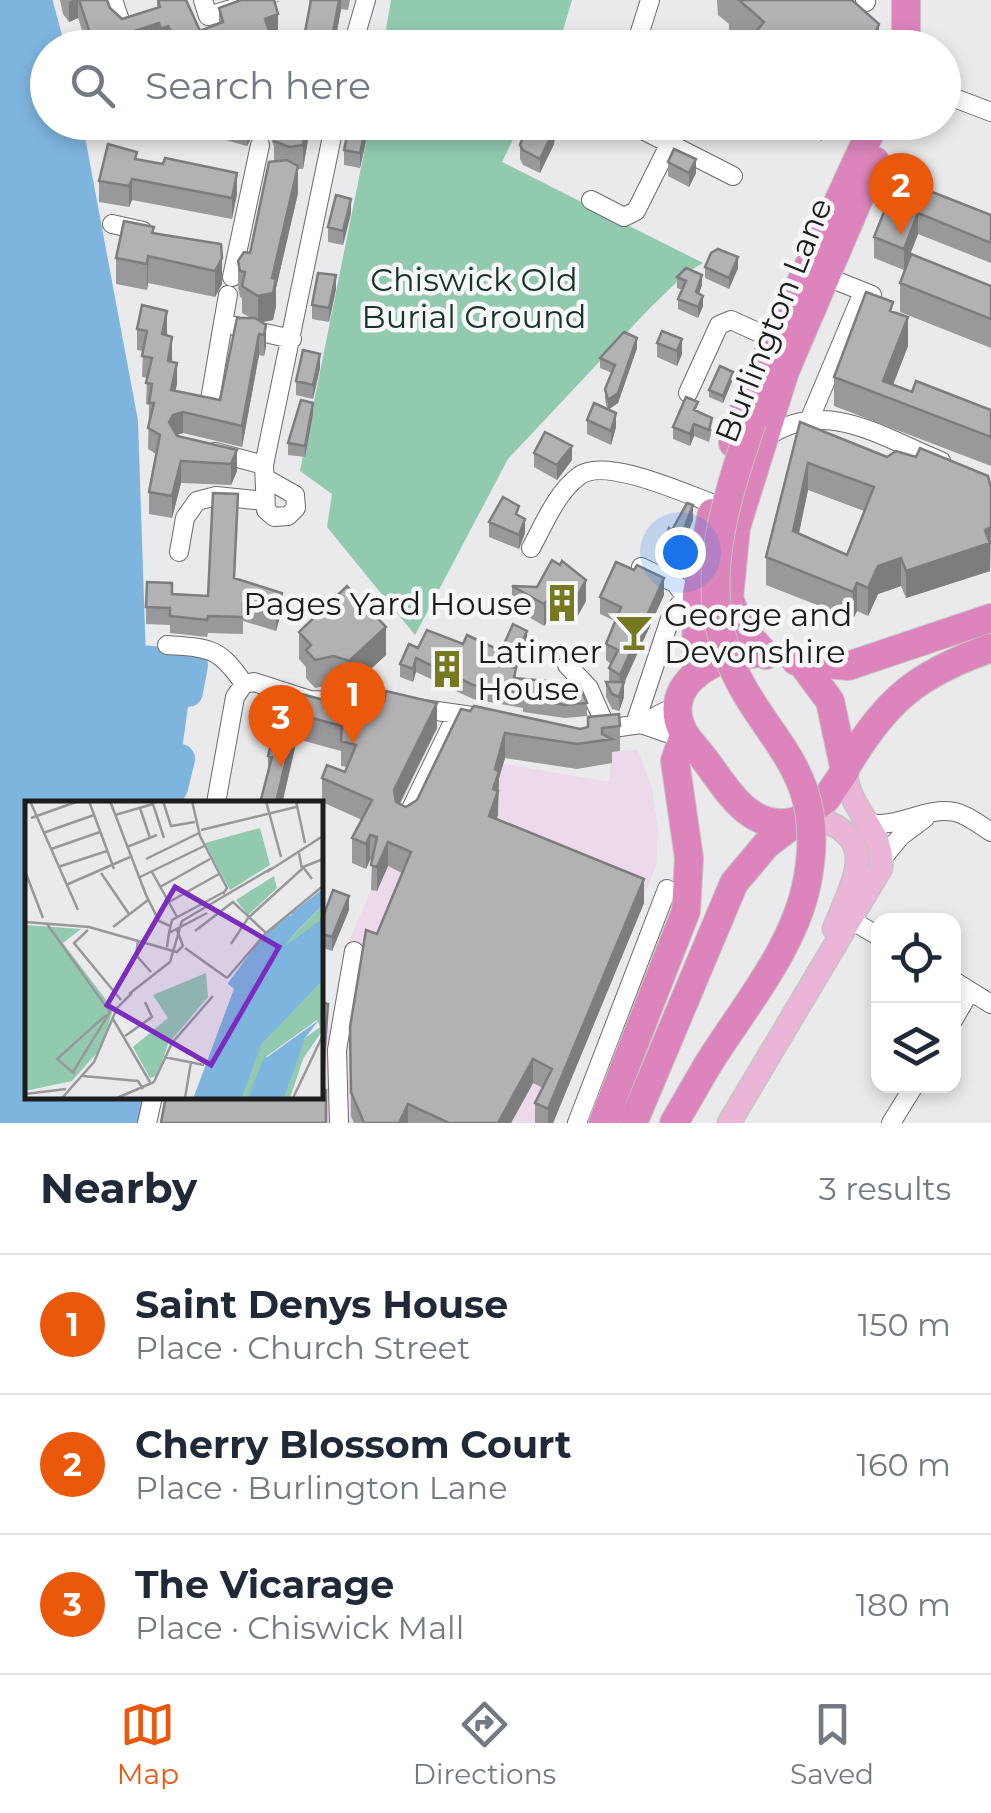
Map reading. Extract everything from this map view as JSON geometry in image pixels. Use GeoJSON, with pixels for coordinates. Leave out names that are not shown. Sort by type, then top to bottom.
{"type":"FeatureCollection","features":[{"type":"Feature","properties":{"kind":"highway"},"geometry":{"type":"LineString","coordinates":[[906,0],[906,30]]}},
{"type":"Feature","properties":{"kind":"highway","name":"Burlington Lane"},"geometry":{"type":"LineString","coordinates":[[816,273],[869,140]]}},
{"type":"Feature","properties":{"kind":"highway","name":"Burlington Lane"},"geometry":{"type":"LineString","coordinates":[[696,675],[692,596],[714,504],[750,393],[774,340],[816,273],[884,140]]}},
{"type":"Feature","properties":{"kind":"highway"},"geometry":{"type":"LineString","coordinates":[[674,1123],[794,924],[810,855],[810,816],[799,774],[739,678],[722,638],[714,578],[722,528],[816,273]]}},
{"type":"Feature","properties":{"kind":"highway","name":"Burlington Lane"},"geometry":{"type":"LineString","coordinates":[[756,432],[728,579],[740,627],[766,655]]}},
{"type":"Feature","properties":{"kind":"highway"},"geometry":{"type":"LineString","coordinates":[[801,818],[771,823],[740,807],[684,734],[677,705],[696,675],[737,654],[848,666],[991,618]]}},
{"type":"Feature","properties":{"kind":"highway"},"geometry":{"type":"LineString","coordinates":[[633,1123],[734,882],[766,846],[826,799],[876,719],[906,688],[991,648]]}},
{"type":"Feature","properties":{"kind":"highway"},"geometry":{"type":"LineString","coordinates":[[801,662],[830,701],[846,769]]}},
{"type":"Feature","properties":{"kind":"highway"},"geometry":{"type":"LineString","coordinates":[[591,1120],[686,912],[689,858],[675,761],[684,734]]}},
{"type":"Feature","properties":{"kind":"main road"},"geometry":{"type":"LineString","coordinates":[[729,1123],[816,974],[853,920],[882,859],[868,823],[852,802],[846,769]]}},
{"type":"Feature","properties":{"kind":"main road"},"geometry":{"type":"LineString","coordinates":[[801,818],[844,831],[859,856],[858,873],[816,974]]}},
{"type":"Feature","properties":{"kind":"street"},"geometry":{"type":"LineString","coordinates":[[113,0],[121,23]]}},
{"type":"Feature","properties":{"kind":"street"},"geometry":{"type":"LineString","coordinates":[[203,0],[208,16],[235,8]]}},
{"type":"Feature","properties":{"kind":"street"},"geometry":{"type":"LineString","coordinates":[[357,30],[366,0]]}},
{"type":"Feature","properties":{"kind":"street"},"geometry":{"type":"LineString","coordinates":[[641,30],[650,0]]}},
{"type":"Feature","properties":{"kind":"street"},"geometry":{"type":"LineString","coordinates":[[961,101],[991,112]]}},
{"type":"Feature","properties":{"kind":"street"},"geometry":{"type":"LineString","coordinates":[[208,406],[230,286],[228,248],[255,174],[261,140]]}},
{"type":"Feature","properties":{"kind":"street"},"geometry":{"type":"LineString","coordinates":[[200,449],[265,471],[295,495],[296,508],[288,516],[274,517],[265,501],[265,471],[331,140]]}},
{"type":"Feature","properties":{"kind":"street"},"geometry":{"type":"LineString","coordinates":[[660,140],[733,176]]}},
{"type":"Feature","properties":{"kind":"street"},"geometry":{"type":"LineString","coordinates":[[590,200],[624,216],[636,211],[669,145]]}},
{"type":"Feature","properties":{"kind":"street"},"geometry":{"type":"LineString","coordinates":[[255,174],[278,178]]}},
{"type":"Feature","properties":{"kind":"street"},"geometry":{"type":"LineString","coordinates":[[301,181],[322,186]]}},
{"type":"Feature","properties":{"kind":"street"},"geometry":{"type":"LineString","coordinates":[[112,224],[167,236]]}},
{"type":"Feature","properties":{"kind":"street"},"geometry":{"type":"LineString","coordinates":[[816,273],[891,302]]}},
{"type":"Feature","properties":{"kind":"street"},"geometry":{"type":"LineString","coordinates":[[810,416],[863,292]]}},
{"type":"Feature","properties":{"kind":"street"},"geometry":{"type":"LineString","coordinates":[[688,393],[719,325],[732,320],[774,340]]}},
{"type":"Feature","properties":{"kind":"street"},"geometry":{"type":"LineString","coordinates":[[223,324],[292,339]]}},
{"type":"Feature","properties":{"kind":"street"},"geometry":{"type":"LineString","coordinates":[[756,432],[810,416],[838,420],[968,472]]}},
{"type":"Feature","properties":{"kind":"street"},"geometry":{"type":"LineString","coordinates":[[531,548],[550,511],[579,474],[591,470],[621,472],[714,504]]}},
{"type":"Feature","properties":{"kind":"street"},"geometry":{"type":"LineString","coordinates":[[178,552],[185,518],[197,500],[216,496],[265,501]]}},
{"type":"Feature","properties":{"kind":"street"},"geometry":{"type":"LineString","coordinates":[[640,566],[675,582],[692,596]]}},
{"type":"Feature","properties":{"kind":"street","name":"Burlington Lane"},"geometry":{"type":"LineString","coordinates":[[638,724],[670,619],[692,596]]}},
{"type":"Feature","properties":{"kind":"street"},"geometry":{"type":"LineString","coordinates":[[167,644],[208,648],[226,658],[244,684]]}},
{"type":"Feature","properties":{"kind":"street"},"geometry":{"type":"LineString","coordinates":[[567,665],[589,688],[608,729]]}},
{"type":"Feature","properties":{"kind":"street"},"geometry":{"type":"LineString","coordinates":[[216,801],[236,697],[244,684],[254,682],[310,700],[388,703],[497,720]]}},
{"type":"Feature","properties":{"kind":"street"},"geometry":{"type":"LineString","coordinates":[[579,730],[638,724],[677,705]]}},
{"type":"Feature","properties":{"kind":"street"},"geometry":{"type":"LineString","coordinates":[[406,819],[457,714]]}},
{"type":"Feature","properties":{"kind":"street"},"geometry":{"type":"LineString","coordinates":[[638,724],[684,734]]}},
{"type":"Feature","properties":{"kind":"street"},"geometry":{"type":"LineString","coordinates":[[868,823],[884,826],[955,812],[991,832]]}},
{"type":"Feature","properties":{"kind":"street"},"geometry":{"type":"LineString","coordinates":[[882,859],[901,836],[930,814]]}},
{"type":"Feature","properties":{"kind":"street"},"geometry":{"type":"LineString","coordinates":[[591,1120],[667,890]]}},
{"type":"Feature","properties":{"kind":"street"},"geometry":{"type":"LineString","coordinates":[[853,920],[871,932]]}},
{"type":"Feature","properties":{"kind":"street"},"geometry":{"type":"LineString","coordinates":[[339,1123],[337,1050],[354,951]]}},
{"type":"Feature","properties":{"kind":"street"},"geometry":{"type":"LineString","coordinates":[[962,986],[991,1004]]}},
{"type":"Feature","properties":{"kind":"street"},"geometry":{"type":"LineString","coordinates":[[891,1123],[910,1093]]}},
{"type":"Feature","properties":{"kind":"street"},"geometry":{"type":"LineString","coordinates":[[147,1123],[152,1098]]}},
{"type":"Feature","properties":{"kind":"shaded area"},"geometry":{"type":"Polygon","coordinates":[[[638,750],[652,788],[658,831],[656,866],[553,1123],[228,1123],[322,1098],[322,1026],[333,1029],[345,951],[401,819],[485,761],[610,782],[610,752],[638,750]]]}},
{"type":"Feature","properties":{"kind":"green space"},"geometry":{"type":"Polygon","coordinates":[[[391,0],[572,0],[563,30],[386,30],[391,0]]]}},
{"type":"Feature","properties":{"kind":"green space","name":"Chiswick Old Burial Ground"},"geometry":{"type":"Polygon","coordinates":[[[367,140],[513,140],[502,162],[703,263],[686,273],[647,311],[508,459],[415,635],[327,527],[332,494],[300,471],[367,140]]]}},
{"type":"Feature","properties":{"kind":"water"},"geometry":{"type":"Polygon","coordinates":[[[0,0],[37,0],[45,30],[30,30],[30,140],[70,140],[123,422],[131,659],[193,665],[188,692],[174,692],[166,755],[180,759],[173,788],[162,801],[25,801],[25,1098],[138,1098],[137,1123],[1,1123],[8,1060],[4,1043],[0,1044],[0,0]]]}},
{"type":"Feature","properties":{"kind":"building"},"geometry":{"type":"Polygon","coordinates":[[[79,0],[107,0],[122,19],[160,7],[158,0],[186,0],[200,30],[170,30],[168,26],[161,29],[159,23],[137,30],[89,30],[79,0]]]}},
{"type":"Feature","properties":{"kind":"building"},"geometry":{"type":"Polygon","coordinates":[[[241,0],[274,0],[278,14],[265,19],[269,30],[203,30],[223,22],[219,8],[241,0]]]}},
{"type":"Feature","properties":{"kind":"building"},"geometry":{"type":"Polygon","coordinates":[[[311,0],[339,0],[333,30],[305,30],[311,0]]]}},
{"type":"Feature","properties":{"kind":"building"},"geometry":{"type":"Polygon","coordinates":[[[739,0],[852,0],[879,24],[876,30],[757,30],[764,22],[739,0]]]}},
{"type":"Feature","properties":{"kind":"building"},"geometry":{"type":"Polygon","coordinates":[[[304,140],[303,145],[289,147],[274,141],[304,140]]]}},
{"type":"Feature","properties":{"kind":"building"},"geometry":{"type":"Polygon","coordinates":[[[346,140],[363,140],[360,153],[344,150],[346,140]]]}},
{"type":"Feature","properties":{"kind":"building"},"geometry":{"type":"Polygon","coordinates":[[[522,140],[549,140],[540,159],[520,145],[522,140]]]}},
{"type":"Feature","properties":{"kind":"building"},"geometry":{"type":"Polygon","coordinates":[[[108,144],[137,152],[135,159],[163,164],[165,158],[237,173],[232,198],[132,179],[129,186],[99,181],[108,144]]]}},
{"type":"Feature","properties":{"kind":"building"},"geometry":{"type":"Polygon","coordinates":[[[674,149],[696,159],[689,173],[668,162],[674,149]]]}},
{"type":"Feature","properties":{"kind":"building"},"geometry":{"type":"Polygon","coordinates":[[[287,160],[298,166],[272,278],[276,279],[273,293],[258,296],[242,286],[245,272],[240,271],[238,261],[244,252],[250,253],[269,162],[287,160]]]}},
{"type":"Feature","properties":{"kind":"building"},"geometry":{"type":"Polygon","coordinates":[[[902,167],[926,177],[922,188],[991,215],[991,243],[918,213],[904,249],[874,237],[902,167]]]}},
{"type":"Feature","properties":{"kind":"building"},"geometry":{"type":"Polygon","coordinates":[[[336,195],[351,199],[343,231],[328,227],[336,195]]]}},
{"type":"Feature","properties":{"kind":"building"},"geometry":{"type":"Polygon","coordinates":[[[124,221],[154,227],[152,233],[221,244],[222,258],[215,271],[148,256],[147,264],[116,258],[124,221]]]}},
{"type":"Feature","properties":{"kind":"building"},"geometry":{"type":"Polygon","coordinates":[[[718,249],[738,257],[729,278],[705,267],[711,253],[718,249]]]}},
{"type":"Feature","properties":{"kind":"building"},"geometry":{"type":"Polygon","coordinates":[[[911,254],[991,286],[991,319],[900,283],[911,254]]]}},
{"type":"Feature","properties":{"kind":"building"},"geometry":{"type":"Polygon","coordinates":[[[686,268],[702,275],[696,292],[703,296],[698,307],[678,299],[686,281],[677,277],[686,268]]]}},
{"type":"Feature","properties":{"kind":"building"},"geometry":{"type":"Polygon","coordinates":[[[318,273],[336,275],[329,308],[312,305],[318,273]]]}},
{"type":"Feature","properties":{"kind":"building"},"geometry":{"type":"Polygon","coordinates":[[[866,292],[893,302],[890,311],[908,317],[883,381],[912,392],[916,381],[991,410],[991,437],[834,377],[866,292]]]}},
{"type":"Feature","properties":{"kind":"building"},"geometry":{"type":"Polygon","coordinates":[[[142,305],[167,311],[162,334],[172,337],[168,361],[177,363],[171,390],[220,400],[237,318],[255,318],[266,325],[264,335],[259,334],[242,426],[183,412],[173,415],[169,422],[177,436],[237,450],[231,464],[181,461],[172,496],[149,492],[160,435],[148,428],[154,403],[149,403],[152,384],[146,383],[152,358],[142,356],[147,331],[137,329],[142,305]]]}},
{"type":"Feature","properties":{"kind":"building"},"geometry":{"type":"Polygon","coordinates":[[[662,331],[682,339],[677,351],[657,343],[662,331]]]}},
{"type":"Feature","properties":{"kind":"building"},"geometry":{"type":"Polygon","coordinates":[[[624,332],[637,338],[618,393],[608,400],[605,389],[615,365],[600,358],[624,332]]]}},
{"type":"Feature","properties":{"kind":"building"},"geometry":{"type":"Polygon","coordinates":[[[303,350],[320,354],[313,385],[296,381],[303,350]]]}},
{"type":"Feature","properties":{"kind":"building"},"geometry":{"type":"Polygon","coordinates":[[[720,366],[733,372],[723,396],[709,390],[720,366]]]}},
{"type":"Feature","properties":{"kind":"building"},"geometry":{"type":"Polygon","coordinates":[[[686,397],[698,402],[694,410],[712,418],[709,430],[694,424],[690,434],[673,427],[686,397]]]}},
{"type":"Feature","properties":{"kind":"building"},"geometry":{"type":"Polygon","coordinates":[[[301,400],[313,403],[305,446],[288,443],[301,400]]]}},
{"type":"Feature","properties":{"kind":"building"},"geometry":{"type":"Polygon","coordinates":[[[594,403],[616,413],[611,431],[587,420],[594,403]]]}},
{"type":"Feature","properties":{"kind":"building"},"geometry":{"type":"Polygon","coordinates":[[[800,422],[887,457],[896,451],[916,457],[920,448],[988,476],[991,527],[985,530],[990,543],[906,571],[901,558],[878,566],[868,588],[857,583],[853,592],[766,557],[800,422]],[[808,463],[793,531],[847,555],[874,487],[808,463]]]}},
{"type":"Feature","properties":{"kind":"building"},"geometry":{"type":"Polygon","coordinates":[[[545,432],[572,446],[557,465],[534,453],[545,432]]]}},
{"type":"Feature","properties":{"kind":"building"},"geometry":{"type":"Polygon","coordinates":[[[213,493],[238,494],[234,578],[282,593],[276,614],[243,604],[243,617],[208,616],[207,620],[170,616],[170,608],[146,607],[147,582],[172,583],[172,594],[208,596],[213,493]]]}},
{"type":"Feature","properties":{"kind":"building"},"geometry":{"type":"Polygon","coordinates":[[[503,497],[519,506],[516,514],[525,519],[519,535],[489,522],[503,497]]]}},
{"type":"Feature","properties":{"kind":"building"},"geometry":{"type":"Polygon","coordinates":[[[687,503],[693,505],[674,555],[661,548],[669,528],[672,530],[687,503]]]}},
{"type":"Feature","properties":{"kind":"building"},"geometry":{"type":"Polygon","coordinates":[[[552,560],[560,565],[562,561],[586,580],[577,596],[560,586],[544,604],[512,586],[537,587],[552,560]]]}},
{"type":"Feature","properties":{"kind":"building"},"geometry":{"type":"Polygon","coordinates":[[[616,562],[634,570],[637,565],[664,578],[620,675],[609,668],[618,650],[606,644],[621,607],[600,597],[616,562]]]}},
{"type":"Feature","properties":{"kind":"building"},"geometry":{"type":"Polygon","coordinates":[[[347,586],[386,627],[349,661],[334,656],[315,660],[306,650],[311,645],[299,632],[347,586]]]}},
{"type":"Feature","properties":{"kind":"building"},"geometry":{"type":"Polygon","coordinates":[[[513,624],[527,631],[511,667],[516,668],[514,678],[579,684],[587,703],[565,705],[473,685],[416,658],[413,669],[400,664],[409,644],[418,648],[427,630],[463,644],[467,635],[501,651],[513,624]]]}},
{"type":"Feature","properties":{"kind":"building"},"geometry":{"type":"Polygon","coordinates":[[[606,682],[624,682],[619,697],[612,694],[606,682]]]}},
{"type":"Feature","properties":{"kind":"building"},"geometry":{"type":"Polygon","coordinates":[[[279,688],[350,707],[356,707],[351,702],[353,692],[384,701],[386,691],[437,703],[394,790],[396,802],[406,807],[417,800],[461,709],[470,711],[474,706],[580,729],[588,727],[588,717],[619,714],[620,726],[602,728],[602,734],[612,739],[577,744],[505,733],[495,769],[499,772],[493,789],[498,791],[489,816],[644,879],[548,1109],[535,1103],[552,1069],[533,1059],[498,1123],[449,1123],[408,1104],[402,1123],[364,1123],[351,1092],[350,1027],[366,930],[377,934],[411,852],[388,842],[377,867],[371,865],[377,837],[370,835],[366,844],[352,838],[372,800],[322,778],[327,765],[345,772],[356,745],[341,741],[342,726],[297,714],[277,798],[285,801],[261,801],[278,718],[270,709],[279,688]]]}},
{"type":"Feature","properties":{"kind":"building"},"geometry":{"type":"Polygon","coordinates":[[[333,890],[349,896],[332,937],[322,934],[322,920],[333,890]]]}},
{"type":"Feature","properties":{"kind":"building"},"geometry":{"type":"Polygon","coordinates":[[[322,1002],[328,1004],[322,1053],[322,1002]]]}},
{"type":"Feature","properties":{"kind":"building"},"geometry":{"type":"Polygon","coordinates":[[[322,1089],[326,1090],[326,1123],[161,1123],[166,1098],[322,1098],[322,1089]]]}},
{"type":"Feature","properties":{"kind":"waterway"},"geometry":{"type":"LineString","coordinates":[[37,0],[45,30]]}},
{"type":"Feature","properties":{"kind":"waterway"},"geometry":{"type":"LineString","coordinates":[[70,140],[123,422],[131,659],[193,665],[188,692],[175,691],[166,756],[180,759],[173,788],[162,801]]}},
{"type":"Feature","properties":{"kind":"waterway"},"geometry":{"type":"LineString","coordinates":[[0,1044],[4,1043],[8,1060],[1,1123]]}},
{"type":"Feature","properties":{"kind":"waterway"},"geometry":{"type":"LineString","coordinates":[[137,1123],[138,1098]]}},
{"type":"Feature","properties":{"kind":"place","name":"Cherry Blossom Court"},"geometry":{"type":"Point","coordinates":[901,235]}},
{"type":"Feature","properties":{"kind":"place","name":"Pages Yard House"},"geometry":{"type":"Point","coordinates":[562,603]}},
{"type":"Feature","properties":{"kind":"place","name":"George and Devonshire"},"geometry":{"type":"Point","coordinates":[634,632]}},
{"type":"Feature","properties":{"kind":"place","name":"Latimer House"},"geometry":{"type":"Point","coordinates":[447,669]}},
{"type":"Feature","properties":{"kind":"place","name":"Saint Denys House"},"geometry":{"type":"Point","coordinates":[353,744]}},
{"type":"Feature","properties":{"kind":"place","name":"The Vicarage"},"geometry":{"type":"Point","coordinates":[281,767]}}]}
